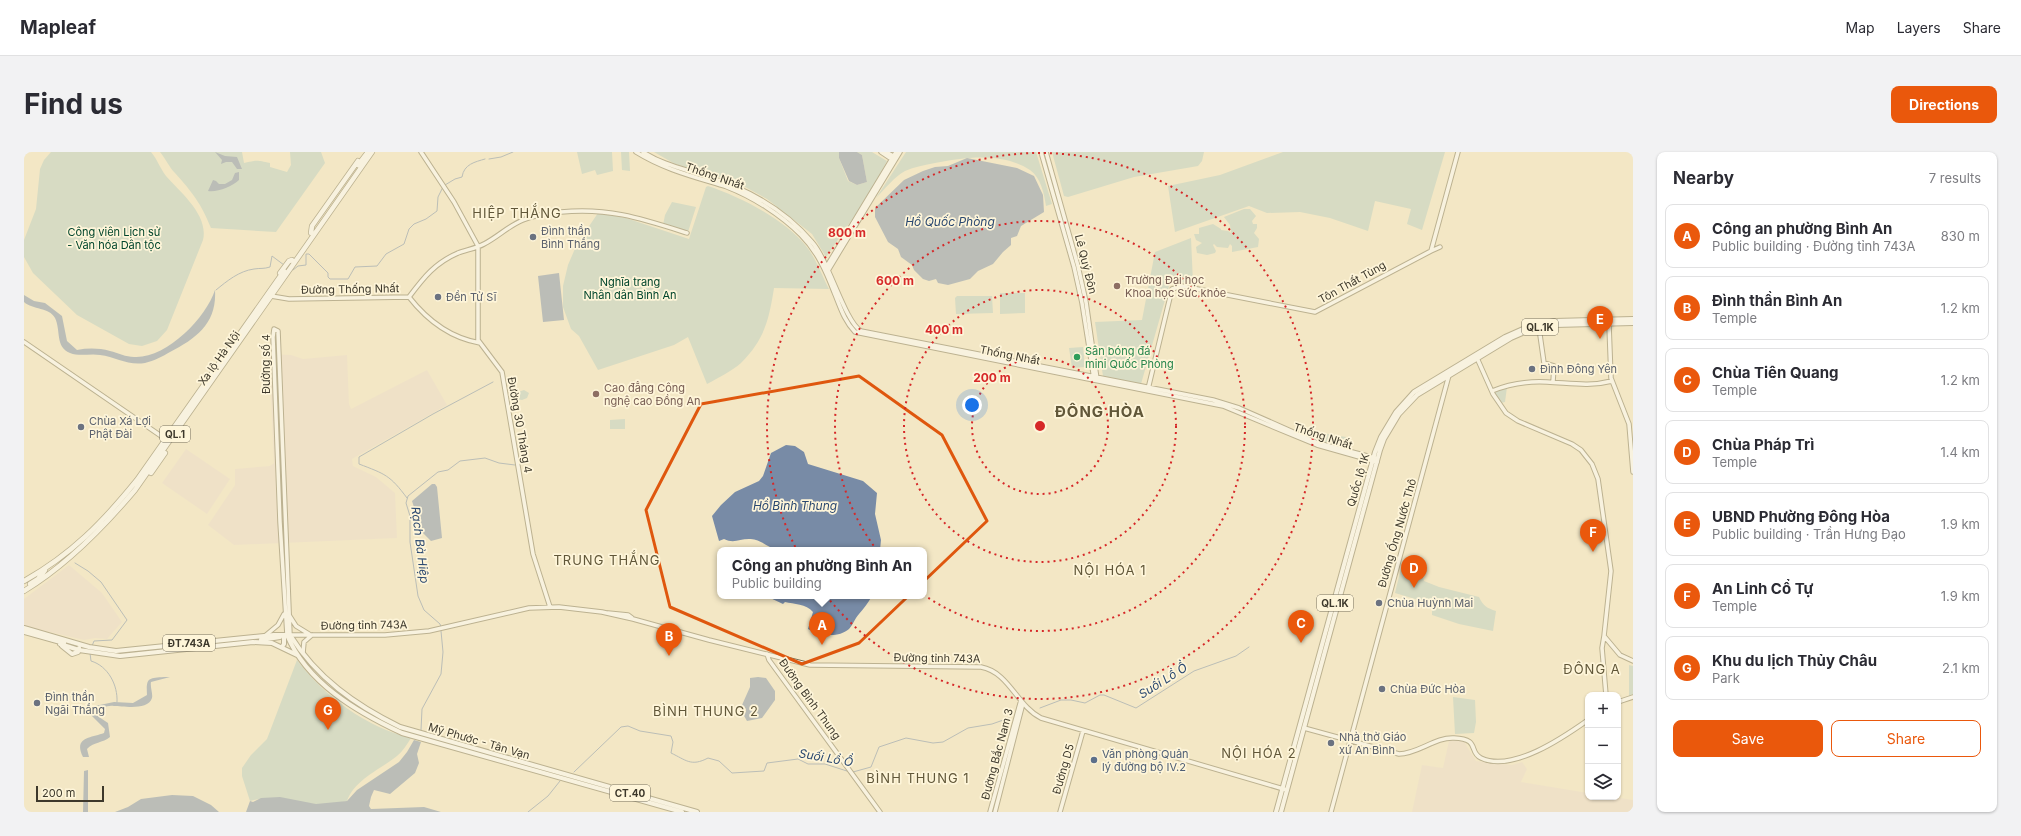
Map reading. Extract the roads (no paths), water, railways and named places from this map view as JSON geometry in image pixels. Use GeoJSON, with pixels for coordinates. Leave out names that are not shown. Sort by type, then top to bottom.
{"type":"FeatureCollection","features":[{"type":"Feature","properties":{"kind":"highway","name":"Xa lộ Hà Nội"},"geometry":{"type":"LineString","coordinates":[[356,166],[364,152]]}},
{"type":"Feature","properties":{"kind":"highway","name":"Xa lộ Hà Nội"},"geometry":{"type":"LineString","coordinates":[[24,581],[46,568],[73,548],[93,531],[113,510],[148,466],[284,267],[292,260],[311,233],[312,226],[368,152]]}},
{"type":"Feature","properties":{"kind":"highway","name":"Xa lộ Hà Nội"},"geometry":{"type":"LineString","coordinates":[[24,591],[38,583],[103,528],[144,478],[373,152]]}},
{"type":"Feature","properties":{"kind":"highway","name":"Xa lộ Hà Nội"},"geometry":{"type":"LineString","coordinates":[[37,574],[39,570],[48,564],[53,563]]}},
{"type":"Feature","properties":{"kind":"highway","name":"Xa lộ Hà Nội"},"geometry":{"type":"LineString","coordinates":[[24,588],[38,579],[46,568]]}},
{"type":"Feature","properties":{"kind":"highway"},"geometry":{"type":"LineString","coordinates":[[24,595],[38,583]]}},
{"type":"Feature","properties":{"kind":"main road","name":"Quốc lộ 1K"},"geometry":{"type":"LineString","coordinates":[[1609,323],[1633,319]]}},
{"type":"Feature","properties":{"kind":"main road","name":"Quốc lộ 1K"},"geometry":{"type":"LineString","coordinates":[[1281,812],[1285,790],[1381,437],[1414,392],[1453,368],[1518,334],[1554,323]]}},
{"type":"Feature","properties":{"kind":"main road","name":"Quốc lộ 1K"},"geometry":{"type":"LineString","coordinates":[[1403,406],[1417,395],[1518,330],[1554,323],[1633,323]]}},
{"type":"Feature","properties":{"kind":"main road","name":"Mỹ Phước - Tân Vạn"},"geometry":{"type":"LineString","coordinates":[[24,628],[80,648],[86,652],[95,654],[120,656],[253,642],[275,644],[299,656]]}},
{"type":"Feature","properties":{"kind":"main road","name":"Mỹ Phước - Tân Vạn"},"geometry":{"type":"LineString","coordinates":[[24,632],[80,648],[89,647],[110,651],[265,638]]}},
{"type":"Feature","properties":{"kind":"main road","name":"Đường tỉnh 743A"},"geometry":{"type":"LineString","coordinates":[[253,642],[265,638],[278,639],[287,635]]}},
{"type":"Feature","properties":{"kind":"main road"},"geometry":{"type":"LineString","coordinates":[[275,644],[287,635]]}},
{"type":"Feature","properties":{"kind":"main road"},"geometry":{"type":"LineString","coordinates":[[282,647],[287,635]]}},
{"type":"Feature","properties":{"kind":"main road","name":"Mỹ Phước - Tân Vạn"},"geometry":{"type":"LineString","coordinates":[[287,635],[324,677],[345,695],[378,716],[400,726],[682,812]]}},
{"type":"Feature","properties":{"kind":"main road","name":"Mỹ Phước - Tân Vạn"},"geometry":{"type":"LineString","coordinates":[[287,635],[299,656],[317,678],[342,700],[371,718],[412,736],[429,742],[697,812]]}},
{"type":"Feature","properties":{"kind":"main road","name":"Mỹ Phước - Tân Vạn"},"geometry":{"type":"LineString","coordinates":[[59,643],[72,654],[75,654],[80,648]]}},
{"type":"Feature","properties":{"kind":"main road"},"geometry":{"type":"LineString","coordinates":[[342,700],[345,695]]}},
{"type":"Feature","properties":{"kind":"main road","name":"Quốc lộ 1K"},"geometry":{"type":"LineString","coordinates":[[1276,812],[1285,790]]}},
{"type":"Feature","properties":{"kind":"street"},"geometry":{"type":"LineString","coordinates":[[421,152],[468,226],[478,246],[478,336],[480,343]]}},
{"type":"Feature","properties":{"kind":"street","name":"Thống Nhất"},"geometry":{"type":"LineString","coordinates":[[636,152],[670,170],[706,181],[748,197],[781,218],[800,234],[811,246],[826,269],[850,327],[855,332],[861,335],[954,351]]}},
{"type":"Feature","properties":{"kind":"street","name":"Thống Nhất"},"geometry":{"type":"LineString","coordinates":[[643,152],[671,166],[707,176],[750,193],[784,216],[808,238],[826,269],[854,324],[864,332],[1223,406],[1318,443],[1375,460]]}},
{"type":"Feature","properties":{"kind":"street"},"geometry":{"type":"LineString","coordinates":[[880,152],[894,158]]}},
{"type":"Feature","properties":{"kind":"street"},"geometry":{"type":"LineString","coordinates":[[886,152],[894,158]]}},
{"type":"Feature","properties":{"kind":"street"},"geometry":{"type":"LineString","coordinates":[[826,269],[894,158],[896,152]]}},
{"type":"Feature","properties":{"kind":"street"},"geometry":{"type":"LineString","coordinates":[[894,158],[900,152]]}},
{"type":"Feature","properties":{"kind":"street","name":"Lê Quý Đôn"},"geometry":{"type":"LineString","coordinates":[[1041,152],[1046,160]]}},
{"type":"Feature","properties":{"kind":"street","name":"Lê Quý Đôn"},"geometry":{"type":"LineString","coordinates":[[1046,152],[1046,160],[1076,267],[1084,302],[1096,379]]}},
{"type":"Feature","properties":{"kind":"street"},"geometry":{"type":"LineString","coordinates":[[1431,251],[1458,152]]}},
{"type":"Feature","properties":{"kind":"street"},"geometry":{"type":"LineString","coordinates":[[706,181],[707,176]]}},
{"type":"Feature","properties":{"kind":"street","name":"Đường Thống Nhất"},"geometry":{"type":"LineString","coordinates":[[272,296],[289,299],[409,297],[436,265],[449,257],[483,245],[508,227],[524,219],[548,213],[575,210],[598,210],[626,215],[687,233]]}},
{"type":"Feature","properties":{"kind":"street","name":"Tôn Thất Tùng"},"geometry":{"type":"LineString","coordinates":[[1148,390],[1172,289],[1174,287],[1182,286],[1316,312],[1440,247]]}},
{"type":"Feature","properties":{"kind":"street"},"geometry":{"type":"LineString","coordinates":[[409,297],[420,309],[442,328],[462,338],[480,343]]}},
{"type":"Feature","properties":{"kind":"street"},"geometry":{"type":"LineString","coordinates":[[1609,323],[1612,382],[1629,424],[1633,472]]}},
{"type":"Feature","properties":{"kind":"street"},"geometry":{"type":"LineString","coordinates":[[850,327],[854,324]]}},
{"type":"Feature","properties":{"kind":"street"},"geometry":{"type":"LineString","coordinates":[[1539,328],[1544,363],[1554,366],[1552,382]]}},
{"type":"Feature","properties":{"kind":"street","name":"Đường số 4"},"geometry":{"type":"LineString","coordinates":[[274,329],[278,331],[289,615],[287,635],[284,611],[273,360],[274,329]]}},
{"type":"Feature","properties":{"kind":"street"},"geometry":{"type":"LineString","coordinates":[[24,342],[165,439]]}},
{"type":"Feature","properties":{"kind":"street","name":"Đường 30 Tháng 4"},"geometry":{"type":"LineString","coordinates":[[480,343],[502,372],[533,554],[550,607]]}},
{"type":"Feature","properties":{"kind":"street"},"geometry":{"type":"LineString","coordinates":[[1477,356],[1497,403],[1511,416],[1572,444],[1581,450],[1592,464],[1598,479],[1611,571],[1602,648],[1606,692]]}},
{"type":"Feature","properties":{"kind":"street","name":"Đường Ống Nước Thô"},"geometry":{"type":"LineString","coordinates":[[1330,812],[1449,375]]}},
{"type":"Feature","properties":{"kind":"street"},"geometry":{"type":"LineString","coordinates":[[1492,391],[1516,384],[1552,382],[1583,385],[1612,382]]}},
{"type":"Feature","properties":{"kind":"street","name":"Đường tỉnh 743A"},"geometry":{"type":"LineString","coordinates":[[287,635],[391,634],[438,630],[529,608],[550,607],[628,615],[633,619],[709,640],[817,666],[988,668],[1004,680],[1022,702],[1041,718],[1285,790]]}},
{"type":"Feature","properties":{"kind":"street"},"geometry":{"type":"LineString","coordinates":[[265,638],[278,626],[284,611]]}},
{"type":"Feature","properties":{"kind":"street"},"geometry":{"type":"LineString","coordinates":[[289,615],[300,629],[312,635],[304,642],[303,654]]}},
{"type":"Feature","properties":{"kind":"street"},"geometry":{"type":"LineString","coordinates":[[1604,636],[1624,658],[1633,661]]}},
{"type":"Feature","properties":{"kind":"street"},"geometry":{"type":"LineString","coordinates":[[1602,648],[1612,646]]}},
{"type":"Feature","properties":{"kind":"street","name":"Đường Bình Thung"},"geometry":{"type":"LineString","coordinates":[[767,654],[880,812]]}},
{"type":"Feature","properties":{"kind":"street"},"geometry":{"type":"LineString","coordinates":[[1621,701],[1633,697]]}},
{"type":"Feature","properties":{"kind":"street","name":"Đường Bắc Nam 3"},"geometry":{"type":"LineString","coordinates":[[990,812],[1022,702]]}},
{"type":"Feature","properties":{"kind":"street","name":"Đường Bắc Nam 3"},"geometry":{"type":"LineString","coordinates":[[995,812],[1022,702]]}},
{"type":"Feature","properties":{"kind":"street"},"geometry":{"type":"LineString","coordinates":[[1302,728],[1399,754],[1410,752],[1446,738],[1462,738],[1472,743],[1477,754],[1481,758],[1509,761],[1536,751],[1572,732],[1585,722]]}},
{"type":"Feature","properties":{"kind":"street","name":"Đường D5"},"geometry":{"type":"LineString","coordinates":[[1060,812],[1083,731]]}},
{"type":"Feature","properties":{"kind":"water"},"geometry":{"type":"Polygon","coordinates":[[[215,152],[225,156],[237,157],[242,169],[237,169],[232,162],[221,164],[222,160],[215,152]]]}},
{"type":"Feature","properties":{"kind":"water"},"geometry":{"type":"Polygon","coordinates":[[[839,152],[857,152],[862,155],[867,182],[857,185],[849,181],[839,158],[839,152]]]}},
{"type":"Feature","properties":{"kind":"water","name":"Hồ Quốc Phòng"},"geometry":{"type":"Polygon","coordinates":[[[967,158],[1017,168],[1034,176],[1043,195],[1044,212],[1021,226],[1017,236],[1011,238],[1011,245],[993,264],[978,271],[970,279],[948,285],[938,283],[936,279],[929,281],[923,279],[914,270],[912,265],[901,257],[898,249],[888,242],[875,217],[875,208],[904,180],[923,171],[935,167],[948,166],[967,158]]]}},
{"type":"Feature","properties":{"kind":"water"},"geometry":{"type":"Polygon","coordinates":[[[239,172],[239,180],[233,185],[220,190],[208,191],[213,180],[219,184],[225,184],[232,180],[235,173],[239,172]]]}},
{"type":"Feature","properties":{"kind":"water"},"geometry":{"type":"Polygon","coordinates":[[[559,273],[564,320],[543,322],[538,276],[559,273]]]}},
{"type":"Feature","properties":{"kind":"water"},"geometry":{"type":"Polygon","coordinates":[[[215,290],[213,312],[209,320],[197,335],[180,347],[155,360],[139,364],[100,355],[78,355],[70,353],[62,347],[57,323],[52,314],[24,302],[24,295],[34,301],[45,303],[62,316],[67,341],[77,350],[102,349],[125,356],[134,357],[146,356],[159,351],[183,335],[203,313],[215,290]]]}},
{"type":"Feature","properties":{"kind":"water","name":"Hồ Bình Thung"},"geometry":{"type":"Polygon","coordinates":[[[786,445],[795,446],[804,452],[808,464],[863,481],[877,493],[875,514],[881,540],[880,547],[770,547],[755,539],[734,541],[724,539],[719,541],[712,516],[735,492],[759,481],[763,476],[771,453],[786,445]]]}},
{"type":"Feature","properties":{"kind":"water"},"geometry":{"type":"Polygon","coordinates":[[[432,484],[435,484],[437,487],[442,538],[431,541],[422,532],[412,501],[432,484]]]}},
{"type":"Feature","properties":{"kind":"water"},"geometry":{"type":"Polygon","coordinates":[[[772,599],[870,599],[849,629],[834,635],[818,633],[808,629],[813,612],[807,607],[785,602],[783,604],[772,599]]]}},
{"type":"Feature","properties":{"kind":"water"},"geometry":{"type":"Polygon","coordinates":[[[170,677],[151,682],[152,698],[146,705],[135,707],[109,706],[96,711],[99,717],[108,723],[110,737],[89,747],[87,749],[89,757],[83,757],[80,750],[82,742],[85,739],[104,733],[105,729],[91,715],[95,706],[114,702],[133,703],[147,695],[147,685],[149,680],[170,677]]]}},
{"type":"Feature","properties":{"kind":"water"},"geometry":{"type":"Polygon","coordinates":[[[750,678],[766,678],[775,691],[775,700],[762,718],[747,721],[743,714],[746,712],[746,709],[742,705],[750,687],[750,678]]]}},
{"type":"Feature","properties":{"kind":"water"},"geometry":{"type":"Polygon","coordinates":[[[414,740],[421,742],[417,754],[419,763],[415,773],[390,794],[374,790],[369,806],[371,809],[424,807],[441,812],[246,812],[250,801],[253,802],[261,798],[280,797],[316,804],[347,801],[357,790],[399,762],[414,740]]]}},
{"type":"Feature","properties":{"kind":"water"},"geometry":{"type":"Polygon","coordinates":[[[88,770],[88,812],[83,812],[84,771],[88,770]]]}},
{"type":"Feature","properties":{"kind":"water"},"geometry":{"type":"Polygon","coordinates":[[[172,795],[193,796],[211,805],[219,812],[115,812],[128,807],[141,799],[172,795]]]}},
{"type":"Feature","properties":{"kind":"waterway"},"geometry":{"type":"LineString","coordinates":[[489,159],[501,157],[513,152]]}},
{"type":"Feature","properties":{"kind":"waterway"},"geometry":{"type":"LineString","coordinates":[[445,185],[462,177],[465,169],[470,164],[485,159]]}},
{"type":"Feature","properties":{"kind":"waterway"},"geometry":{"type":"LineString","coordinates":[[293,270],[298,266],[306,265],[306,254],[309,254],[328,273],[328,277],[330,279],[348,279],[355,267],[377,266],[386,254],[404,244],[409,229],[414,224],[426,219],[437,211],[438,197],[443,187]]}},
{"type":"Feature","properties":{"kind":"waterway"},"geometry":{"type":"LineString","coordinates":[[216,290],[238,274],[249,270],[270,267],[272,256],[284,265]]}},
{"type":"Feature","properties":{"kind":"waterway"},"geometry":{"type":"LineString","coordinates":[[407,498],[396,484],[386,476],[359,464],[359,457],[433,414],[493,382]]}},
{"type":"Feature","properties":{"kind":"waterway","name":"Rạch Bà Hiệp"},"geometry":{"type":"LineString","coordinates":[[441,627],[440,624],[424,610],[418,596],[410,542],[410,516],[406,503],[408,496],[438,472],[448,470],[460,461],[485,458],[499,463],[515,465]]}},
{"type":"Feature","properties":{"kind":"waterway"},"geometry":{"type":"LineString","coordinates":[[75,563],[88,571],[101,582],[127,620],[112,640],[94,641],[92,646]]}},
{"type":"Feature","properties":{"kind":"waterway","name":"Rạch Bà Hiệp"},"geometry":{"type":"LineString","coordinates":[[421,730],[422,709],[441,674],[443,652],[441,631]]}},
{"type":"Feature","properties":{"kind":"waterway","name":"Suối Lồ Ồ"},"geometry":{"type":"LineString","coordinates":[[1040,708],[1061,700],[1071,700],[1085,703],[1100,695],[1104,695],[1136,708],[1194,671],[1236,656],[1249,647]]}},
{"type":"Feature","properties":{"kind":"waterway"},"geometry":{"type":"LineString","coordinates":[[90,653],[91,661],[102,667],[111,677],[116,689],[117,702]]}},
{"type":"Feature","properties":{"kind":"waterway","name":"Suối Lồ Ồ"},"geometry":{"type":"LineString","coordinates":[[853,772],[871,767],[879,747],[906,738],[933,743],[943,742],[968,728],[992,724],[1009,718]]}},
{"type":"Feature","properties":{"kind":"waterway","name":"Suối Lồ Ồ"},"geometry":{"type":"LineString","coordinates":[[574,772],[621,727],[628,726],[640,731],[671,736],[673,742],[671,753],[689,762],[702,761],[708,758],[719,761],[732,773],[764,771],[767,763],[798,759],[808,764],[825,764],[850,772]]}},
{"type":"Feature","properties":{"kind":"waterway","name":"Suối Lồ Ồ"},"geometry":{"type":"LineString","coordinates":[[528,812],[548,796],[560,781]]}},
{"type":"Feature","properties":{"kind":"place","name":"Đình thần Bình Thắng"},"geometry":{"type":"Point","coordinates":[533,237]}},
{"type":"Feature","properties":{"kind":"place","name":"Trường Đại học Khoa học Sức khỏe"},"geometry":{"type":"Point","coordinates":[1117,286]}},
{"type":"Feature","properties":{"kind":"place","name":"Đền Tử Sĩ"},"geometry":{"type":"Point","coordinates":[438,297]}},
{"type":"Feature","properties":{"kind":"place","name":"UBND Phường Đông Hòa"},"geometry":{"type":"Point","coordinates":[1600,339]}},
{"type":"Feature","properties":{"kind":"place","name":"Sân bóng đá mini Quốc Phòng"},"geometry":{"type":"Point","coordinates":[1077,357]}},
{"type":"Feature","properties":{"kind":"place","name":"Đình Đông Yên"},"geometry":{"type":"Point","coordinates":[1532,369]}},
{"type":"Feature","properties":{"kind":"place","name":"Cao đẳng Công nghệ cao Đồng An"},"geometry":{"type":"Point","coordinates":[596,394]}},
{"type":"Feature","properties":{"kind":"place","name":"Chùa Xá Lợi Phật Đài"},"geometry":{"type":"Point","coordinates":[81,427]}},
{"type":"Feature","properties":{"kind":"place","name":"An Linh Cổ Tự"},"geometry":{"type":"Point","coordinates":[1593,552]}},
{"type":"Feature","properties":{"kind":"place","name":"Chùa Pháp Trì"},"geometry":{"type":"Point","coordinates":[1414,588]}},
{"type":"Feature","properties":{"kind":"place","name":"Chùa Huỳnh Mai"},"geometry":{"type":"Point","coordinates":[1379,603]}},
{"type":"Feature","properties":{"kind":"place","name":"Chùa Tiên Quang"},"geometry":{"type":"Point","coordinates":[1301,643]}},
{"type":"Feature","properties":{"kind":"place","name":"Công an phường Bình An"},"geometry":{"type":"Point","coordinates":[822,645]}},
{"type":"Feature","properties":{"kind":"place","name":"Đình thần Bình An"},"geometry":{"type":"Point","coordinates":[669,656]}},
{"type":"Feature","properties":{"kind":"place","name":"Chùa Đức Hòa"},"geometry":{"type":"Point","coordinates":[1382,689]}},
{"type":"Feature","properties":{"kind":"place","name":"Đình thần Ngãi Thắng"},"geometry":{"type":"Point","coordinates":[37,703]}},
{"type":"Feature","properties":{"kind":"place","name":"Khu du lịch Thủy Châu"},"geometry":{"type":"Point","coordinates":[328,730]}},
{"type":"Feature","properties":{"kind":"place","name":"Nhà thờ Giáo xứ An Bình"},"geometry":{"type":"Point","coordinates":[1331,743]}},
{"type":"Feature","properties":{"kind":"place","name":"Văn phòng Quản lý đường bộ IV.2"},"geometry":{"type":"Point","coordinates":[1094,760]}},
{"type":"Feature","properties":{"kind":"district","name":"HIỆP THẮNG"},"geometry":{"type":"Point","coordinates":[517,213]}},
{"type":"Feature","properties":{"kind":"district","name":"ĐÔNG HÒA"},"geometry":{"type":"Point","coordinates":[1100,412]}},
{"type":"Feature","properties":{"kind":"district","name":"TRUNG THẮNG"},"geometry":{"type":"Point","coordinates":[607,560]}},
{"type":"Feature","properties":{"kind":"district","name":"NỘI HÓA 1"},"geometry":{"type":"Point","coordinates":[1110,570]}},
{"type":"Feature","properties":{"kind":"district","name":"ĐÔNG A"},"geometry":{"type":"Point","coordinates":[1592,669]}},
{"type":"Feature","properties":{"kind":"district","name":"BÌNH THUNG 2"},"geometry":{"type":"Point","coordinates":[706,711]}},
{"type":"Feature","properties":{"kind":"district","name":"NỘI HÓA 2"},"geometry":{"type":"Point","coordinates":[1259,753]}},
{"type":"Feature","properties":{"kind":"district","name":"BÌNH THUNG 1"},"geometry":{"type":"Point","coordinates":[918,778]}},
{"type":"Feature","properties":{"kind":"park label","name":"Công viên Lịch sử - Văn hóa Dân tộc"},"geometry":{"type":"Point","coordinates":[114,238]}},
{"type":"Feature","properties":{"kind":"park label","name":"Nghĩa trang Nhân dân Bình An"},"geometry":{"type":"Point","coordinates":[630,288]}}]}
